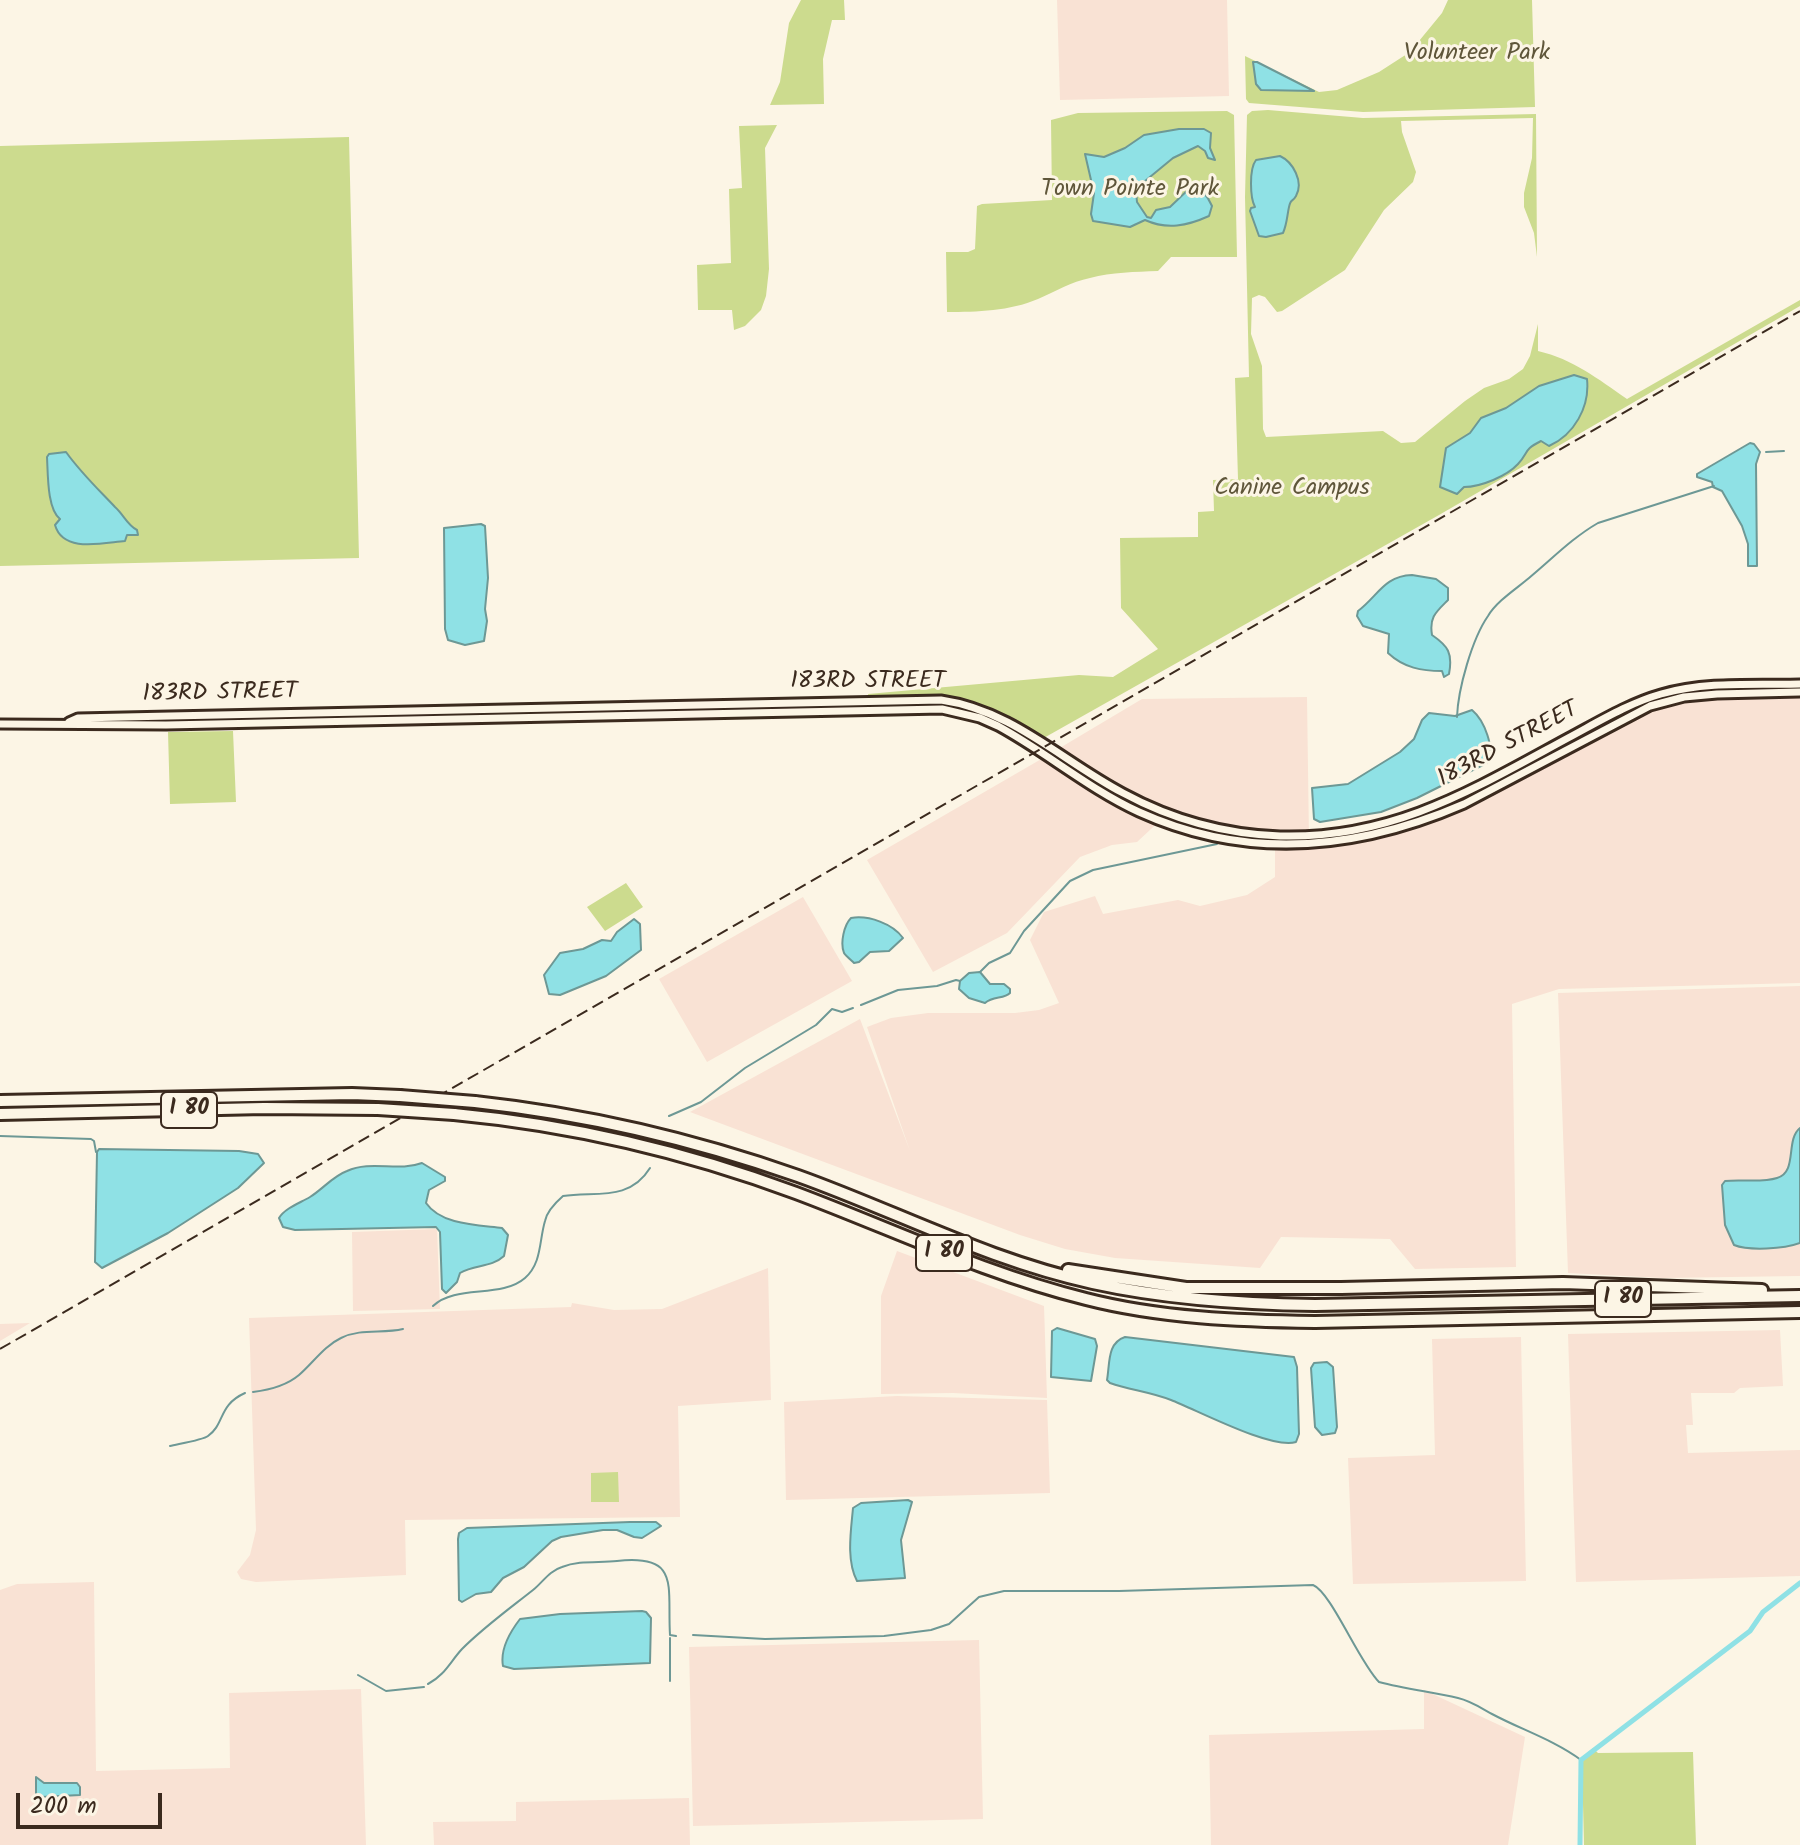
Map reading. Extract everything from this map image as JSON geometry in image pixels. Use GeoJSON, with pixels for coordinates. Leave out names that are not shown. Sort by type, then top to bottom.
{"type":"FeatureCollection","features":[{"type":"Feature","properties":{"kind":"highway","name":"I 80"},"geometry":{"type":"LineString","coordinates":[[0,1101],[352,1094],[475,1102],[573,1116],[718,1149],[801,1177],[1003,1256],[1093,1283],[1181,1298],[1246,1304],[1329,1305],[1800,1294]]}},
{"type":"Feature","properties":{"kind":"highway","name":"I 80"},"geometry":{"type":"LineString","coordinates":[[0,1114],[264,1108],[378,1109],[454,1114],[557,1127],[713,1165],[795,1193],[1029,1284],[1089,1300],[1179,1315],[1245,1321],[1315,1322],[1800,1312]]}},
{"type":"Feature","properties":{"kind":"highway"},"geometry":{"type":"LineString","coordinates":[[1003,1256],[1094,1275],[1186,1288],[1563,1283],[1800,1294]]}},
{"type":"Feature","properties":{"kind":"street","name":"183RD STREET"},"geometry":{"type":"LineString","coordinates":[[67,723],[78,718],[941,700],[967,705],[1019,727],[1121,793],[1163,812],[1242,833],[1307,836],[1351,832],[1424,812],[1615,713],[1660,694],[1717,685],[1800,684]]}},
{"type":"Feature","properties":{"kind":"street","name":"183RD STREET"},"geometry":{"type":"LineString","coordinates":[[0,724],[123,726],[942,709],[980,718],[998,726],[1113,798],[1168,824],[1233,840],[1291,845],[1365,838],[1436,816],[1650,706],[1684,697],[1800,692]]}},
{"type":"Feature","properties":{"kind":"shaded area"},"geometry":{"type":"Polygon","coordinates":[[[1057,0],[1227,0],[1229,96],[1060,100],[1057,0]]]}},
{"type":"Feature","properties":{"kind":"shaded area"},"geometry":{"type":"Polygon","coordinates":[[[1800,691],[1800,983],[1559,989],[1512,1004],[1516,1267],[1415,1269],[1390,1239],[1281,1237],[1260,1268],[1115,1258],[1065,1249],[690,1112],[860,1019],[910,1151],[867,1027],[891,1018],[928,1013],[1015,1013],[1059,1003],[1030,940],[1044,912],[1095,896],[1103,914],[1178,900],[1200,906],[1247,895],[1275,877],[1275,843],[1371,835],[1456,806],[1611,723],[1689,694],[1800,691]]]}},
{"type":"Feature","properties":{"kind":"shaded area"},"geometry":{"type":"Polygon","coordinates":[[[1307,697],[1309,840],[1251,839],[1211,831],[1115,794],[1053,752],[1142,699],[1307,697]]]}},
{"type":"Feature","properties":{"kind":"shaded area"},"geometry":{"type":"Polygon","coordinates":[[[1050,754],[1114,797],[1164,817],[1137,842],[1112,845],[1080,857],[1007,933],[933,972],[867,860],[1050,754]]]}},
{"type":"Feature","properties":{"kind":"shaded area"},"geometry":{"type":"Polygon","coordinates":[[[803,897],[852,981],[707,1062],[659,979],[803,897]]]}},
{"type":"Feature","properties":{"kind":"shaded area"},"geometry":{"type":"Polygon","coordinates":[[[1800,986],[1800,1276],[1662,1278],[1568,1273],[1558,993],[1800,986]]]}},
{"type":"Feature","properties":{"kind":"shaded area"},"geometry":{"type":"Polygon","coordinates":[[[437,1229],[440,1309],[353,1311],[352,1232],[437,1229]]]}},
{"type":"Feature","properties":{"kind":"shaded area"},"geometry":{"type":"Polygon","coordinates":[[[897,1251],[1044,1306],[1047,1398],[953,1393],[881,1394],[881,1296],[897,1251]]]}},
{"type":"Feature","properties":{"kind":"shaded area"},"geometry":{"type":"Polygon","coordinates":[[[768,1268],[771,1400],[678,1406],[680,1517],[405,1520],[406,1575],[256,1582],[241,1579],[237,1572],[250,1555],[256,1530],[249,1318],[571,1307],[572,1303],[614,1310],[662,1309],[768,1268]]]}},
{"type":"Feature","properties":{"kind":"shaded area"},"geometry":{"type":"Polygon","coordinates":[[[30,1323],[0,1341],[0,1324],[30,1323]]]}},
{"type":"Feature","properties":{"kind":"shaded area"},"geometry":{"type":"Polygon","coordinates":[[[1780,1330],[1783,1386],[1740,1388],[1734,1393],[1691,1393],[1693,1425],[1686,1425],[1688,1453],[1800,1450],[1800,1576],[1576,1582],[1568,1334],[1780,1330]]]}},
{"type":"Feature","properties":{"kind":"shaded area"},"geometry":{"type":"Polygon","coordinates":[[[1521,1337],[1526,1581],[1353,1584],[1348,1458],[1435,1455],[1432,1339],[1521,1337]]]}},
{"type":"Feature","properties":{"kind":"shaded area"},"geometry":{"type":"Polygon","coordinates":[[[897,1396],[1047,1400],[1050,1493],[786,1500],[784,1402],[897,1396]]]}},
{"type":"Feature","properties":{"kind":"shaded area"},"geometry":{"type":"Polygon","coordinates":[[[94,1582],[96,1771],[230,1768],[229,1693],[361,1689],[366,1845],[0,1845],[0,1590],[17,1584],[94,1582]]]}},
{"type":"Feature","properties":{"kind":"shaded area"},"geometry":{"type":"Polygon","coordinates":[[[979,1640],[983,1819],[693,1826],[689,1647],[979,1640]]]}},
{"type":"Feature","properties":{"kind":"shaded area"},"geometry":{"type":"Polygon","coordinates":[[[1424,1690],[1525,1737],[1508,1845],[1211,1845],[1209,1735],[1424,1729],[1424,1690]]]}},
{"type":"Feature","properties":{"kind":"shaded area"},"geometry":{"type":"Polygon","coordinates":[[[689,1798],[690,1845],[434,1845],[433,1822],[516,1821],[516,1802],[689,1798]]]}},
{"type":"Feature","properties":{"kind":"green space"},"geometry":{"type":"Polygon","coordinates":[[[801,0],[844,0],[845,20],[832,20],[823,59],[824,104],[770,105],[780,82],[789,23],[801,0]]]}},
{"type":"Feature","properties":{"kind":"green space","name":"Volunteer Park"},"geometry":{"type":"Polygon","coordinates":[[[1448,0],[1532,0],[1535,107],[1363,112],[1249,103],[1246,99],[1245,56],[1319,92],[1337,90],[1379,72],[1410,52],[1442,13],[1448,0]]]}},
{"type":"Feature","properties":{"kind":"green space","name":"Town Pointe Park"},"geometry":{"type":"Polygon","coordinates":[[[1227,111],[1234,115],[1237,257],[1171,257],[1158,271],[1115,273],[1090,278],[1016,306],[947,312],[946,252],[975,249],[977,206],[1052,200],[1051,120],[1078,113],[1227,111]]]}},
{"type":"Feature","properties":{"kind":"green space","name":"Canine Campus"},"geometry":{"type":"Polygon","coordinates":[[[1252,111],[1363,118],[1536,114],[1537,257],[1534,233],[1524,207],[1532,158],[1533,118],[1401,121],[1416,172],[1413,182],[1384,210],[1345,270],[1282,311],[1277,312],[1265,297],[1259,295],[1252,298],[1251,334],[1262,366],[1263,429],[1266,437],[1383,431],[1401,443],[1415,442],[1484,388],[1509,379],[1523,369],[1530,356],[1538,324],[1538,351],[1574,364],[1627,399],[1800,300],[1800,306],[1439,515],[1042,739],[1000,715],[960,702],[869,698],[868,694],[1079,675],[1113,677],[1158,649],[1121,608],[1120,538],[1198,537],[1198,512],[1214,511],[1213,480],[1238,479],[1235,378],[1249,377],[1245,197],[1247,115],[1252,111]],[[1539,386],[1506,408],[1481,418],[1470,433],[1464,487],[1501,477],[1518,464],[1532,447],[1541,441],[1549,446],[1577,422],[1539,386]]]}},
{"type":"Feature","properties":{"kind":"green space"},"geometry":{"type":"Polygon","coordinates":[[[777,125],[765,148],[769,269],[766,296],[761,310],[745,326],[734,330],[732,310],[698,310],[697,265],[731,263],[729,189],[742,188],[739,126],[777,125]]]}},
{"type":"Feature","properties":{"kind":"green space"},"geometry":{"type":"Polygon","coordinates":[[[349,137],[359,558],[0,566],[0,146],[349,137]]]}},
{"type":"Feature","properties":{"kind":"green space"},"geometry":{"type":"Polygon","coordinates":[[[233,731],[236,802],[170,804],[168,732],[233,731]]]}},
{"type":"Feature","properties":{"kind":"green space"},"geometry":{"type":"Polygon","coordinates":[[[626,883],[643,907],[605,931],[587,907],[626,883]]]}},
{"type":"Feature","properties":{"kind":"green space"},"geometry":{"type":"Polygon","coordinates":[[[618,1472],[619,1502],[591,1502],[591,1473],[618,1472]]]}},
{"type":"Feature","properties":{"kind":"green space"},"geometry":{"type":"Polygon","coordinates":[[[1593,1748],[1598,1753],[1693,1752],[1696,1845],[1584,1845],[1582,1764],[1593,1748]]]}},
{"type":"Feature","properties":{"kind":"water"},"geometry":{"type":"Polygon","coordinates":[[[1253,62],[1314,91],[1261,90],[1256,84],[1253,62]]]}},
{"type":"Feature","properties":{"kind":"water"},"geometry":{"type":"Polygon","coordinates":[[[1179,129],[1204,129],[1211,133],[1210,148],[1215,160],[1208,158],[1198,146],[1173,158],[1139,186],[1137,202],[1151,218],[1156,210],[1170,207],[1193,185],[1207,196],[1212,206],[1209,216],[1177,226],[1145,220],[1130,227],[1093,221],[1094,193],[1085,154],[1104,157],[1144,135],[1179,129]]]}},
{"type":"Feature","properties":{"kind":"water"},"geometry":{"type":"Polygon","coordinates":[[[1280,156],[1296,173],[1298,191],[1291,201],[1283,233],[1259,236],[1250,211],[1255,207],[1251,191],[1252,170],[1256,160],[1280,156]]]}},
{"type":"Feature","properties":{"kind":"water"},"geometry":{"type":"Polygon","coordinates":[[[1574,375],[1587,379],[1586,400],[1578,419],[1566,435],[1549,446],[1541,441],[1535,444],[1513,468],[1493,480],[1464,487],[1457,494],[1440,487],[1446,448],[1470,433],[1481,418],[1506,408],[1539,386],[1574,375]]]}},
{"type":"Feature","properties":{"kind":"water"},"geometry":{"type":"Polygon","coordinates":[[[1750,443],[1760,452],[1756,464],[1757,566],[1748,566],[1748,544],[1742,526],[1722,491],[1713,487],[1712,482],[1697,477],[1697,474],[1750,443]]]}},
{"type":"Feature","properties":{"kind":"water"},"geometry":{"type":"Polygon","coordinates":[[[66,452],[137,530],[138,535],[127,535],[125,541],[84,544],[66,540],[59,534],[55,525],[60,519],[49,491],[47,457],[66,452]]]}},
{"type":"Feature","properties":{"kind":"water"},"geometry":{"type":"Polygon","coordinates":[[[485,526],[487,621],[484,641],[465,645],[448,640],[445,629],[444,528],[485,526]]]}},
{"type":"Feature","properties":{"kind":"water"},"geometry":{"type":"Polygon","coordinates":[[[1412,575],[1436,579],[1448,588],[1448,600],[1437,612],[1432,624],[1432,635],[1450,655],[1449,674],[1444,677],[1442,671],[1414,668],[1394,658],[1388,653],[1389,634],[1363,626],[1357,616],[1358,611],[1388,583],[1412,575]]]}},
{"type":"Feature","properties":{"kind":"water"},"geometry":{"type":"Polygon","coordinates":[[[1472,710],[1487,735],[1490,750],[1487,763],[1381,812],[1320,822],[1314,819],[1312,788],[1348,784],[1400,752],[1414,739],[1422,720],[1429,713],[1455,716],[1472,710]]]}},
{"type":"Feature","properties":{"kind":"water"},"geometry":{"type":"Polygon","coordinates":[[[851,918],[880,922],[903,938],[889,951],[870,952],[854,963],[844,953],[842,944],[851,918]]]}},
{"type":"Feature","properties":{"kind":"water"},"geometry":{"type":"Polygon","coordinates":[[[634,919],[640,924],[641,950],[606,976],[560,995],[549,994],[544,975],[560,953],[583,949],[602,940],[611,941],[634,919]]]}},
{"type":"Feature","properties":{"kind":"water"},"geometry":{"type":"Polygon","coordinates":[[[980,972],[990,984],[1004,984],[1010,993],[985,1003],[969,998],[959,989],[960,981],[969,973],[980,972]]]}},
{"type":"Feature","properties":{"kind":"water"},"geometry":{"type":"Polygon","coordinates":[[[1800,1128],[1800,1243],[1767,1248],[1734,1245],[1725,1225],[1722,1185],[1725,1181],[1765,1180],[1783,1175],[1790,1163],[1793,1140],[1800,1128]]]}},
{"type":"Feature","properties":{"kind":"water"},"geometry":{"type":"Polygon","coordinates":[[[99,1149],[239,1151],[258,1154],[264,1163],[238,1188],[168,1233],[102,1268],[95,1262],[99,1149]]]}},
{"type":"Feature","properties":{"kind":"water"},"geometry":{"type":"Polygon","coordinates":[[[422,1163],[445,1177],[445,1181],[429,1190],[426,1203],[433,1210],[461,1223],[502,1228],[508,1235],[504,1256],[460,1273],[457,1282],[446,1293],[442,1289],[440,1232],[436,1227],[295,1230],[283,1227],[279,1218],[347,1171],[365,1166],[422,1163]]]}},
{"type":"Feature","properties":{"kind":"water"},"geometry":{"type":"Polygon","coordinates":[[[1057,1328],[1095,1339],[1097,1346],[1091,1381],[1051,1377],[1052,1331],[1057,1328]]]}},
{"type":"Feature","properties":{"kind":"water"},"geometry":{"type":"Polygon","coordinates":[[[1125,1337],[1294,1357],[1299,1434],[1296,1442],[1285,1443],[1253,1435],[1171,1400],[1110,1383],[1107,1380],[1112,1349],[1125,1337]]]}},
{"type":"Feature","properties":{"kind":"water"},"geometry":{"type":"Polygon","coordinates":[[[1327,1362],[1333,1367],[1337,1427],[1335,1433],[1322,1435],[1315,1427],[1311,1368],[1314,1363],[1327,1362]]]}},
{"type":"Feature","properties":{"kind":"water"},"geometry":{"type":"Polygon","coordinates":[[[912,1502],[901,1540],[905,1578],[857,1581],[850,1555],[853,1508],[861,1503],[912,1502]]]}},
{"type":"Feature","properties":{"kind":"water"},"geometry":{"type":"Polygon","coordinates":[[[656,1522],[661,1526],[642,1538],[617,1530],[561,1537],[552,1541],[524,1567],[503,1578],[491,1592],[476,1594],[462,1602],[459,1600],[458,1539],[459,1533],[467,1528],[656,1522]]]}},
{"type":"Feature","properties":{"kind":"water"},"geometry":{"type":"Polygon","coordinates":[[[642,1611],[651,1618],[650,1663],[514,1669],[503,1666],[507,1641],[520,1619],[642,1611]]]}},
{"type":"Feature","properties":{"kind":"water"},"geometry":{"type":"Polygon","coordinates":[[[36,1777],[44,1783],[77,1783],[80,1795],[41,1797],[36,1794],[36,1777]]]}},
{"type":"Feature","properties":{"kind":"waterway"},"geometry":{"type":"LineString","coordinates":[[1766,452],[1784,451]]}},
{"type":"Feature","properties":{"kind":"waterway"},"geometry":{"type":"LineString","coordinates":[[1457,717],[1471,651],[1482,626],[1502,600],[1598,523],[1714,486]]}},
{"type":"Feature","properties":{"kind":"waterway"},"geometry":{"type":"LineString","coordinates":[[980,972],[989,963],[1010,953],[1024,931],[1070,881],[1093,870],[1217,844]]}},
{"type":"Feature","properties":{"kind":"waterway"},"geometry":{"type":"LineString","coordinates":[[861,1005],[898,990],[960,981]]}},
{"type":"Feature","properties":{"kind":"waterway"},"geometry":{"type":"LineString","coordinates":[[669,1116],[701,1102],[745,1068],[816,1025],[832,1009],[842,1012],[853,1008]]}},
{"type":"Feature","properties":{"kind":"waterway"},"geometry":{"type":"LineString","coordinates":[[0,1136],[91,1139],[96,1152]]}},
{"type":"Feature","properties":{"kind":"waterway"},"geometry":{"type":"LineString","coordinates":[[433,1306],[454,1295],[504,1288],[525,1278],[534,1266],[546,1217],[563,1196],[622,1190],[642,1179],[650,1168]]}},
{"type":"Feature","properties":{"kind":"waterway"},"geometry":{"type":"LineString","coordinates":[[253,1392],[277,1387],[294,1379],[341,1338],[356,1333],[403,1329]]}},
{"type":"Feature","properties":{"kind":"waterway"},"geometry":{"type":"LineString","coordinates":[[170,1446],[208,1436],[230,1403],[245,1393]]}},
{"type":"Feature","properties":{"kind":"waterway"},"geometry":{"type":"LineString","coordinates":[[428,1684],[470,1641],[550,1574],[575,1563],[638,1560],[661,1568],[669,1588],[670,1635],[676,1636]]}},
{"type":"Feature","properties":{"kind":"waterway"},"geometry":{"type":"LineString","coordinates":[[1580,1845],[1581,1760],[1750,1631],[1763,1612],[1800,1583]]}},
{"type":"Feature","properties":{"kind":"waterway"},"geometry":{"type":"LineString","coordinates":[[693,1635],[765,1639],[884,1636],[931,1630],[949,1624],[979,1597],[1004,1591],[1313,1585],[1328,1600],[1379,1682],[1467,1701],[1581,1760]]}},
{"type":"Feature","properties":{"kind":"waterway"},"geometry":{"type":"LineString","coordinates":[[670,1638],[670,1681]]}},
{"type":"Feature","properties":{"kind":"waterway"},"geometry":{"type":"LineString","coordinates":[[358,1675],[386,1691],[424,1687]]}},
{"type":"Feature","properties":{"kind":"railway"},"geometry":{"type":"LineString","coordinates":[[0,1349],[1800,311]]}}]}
